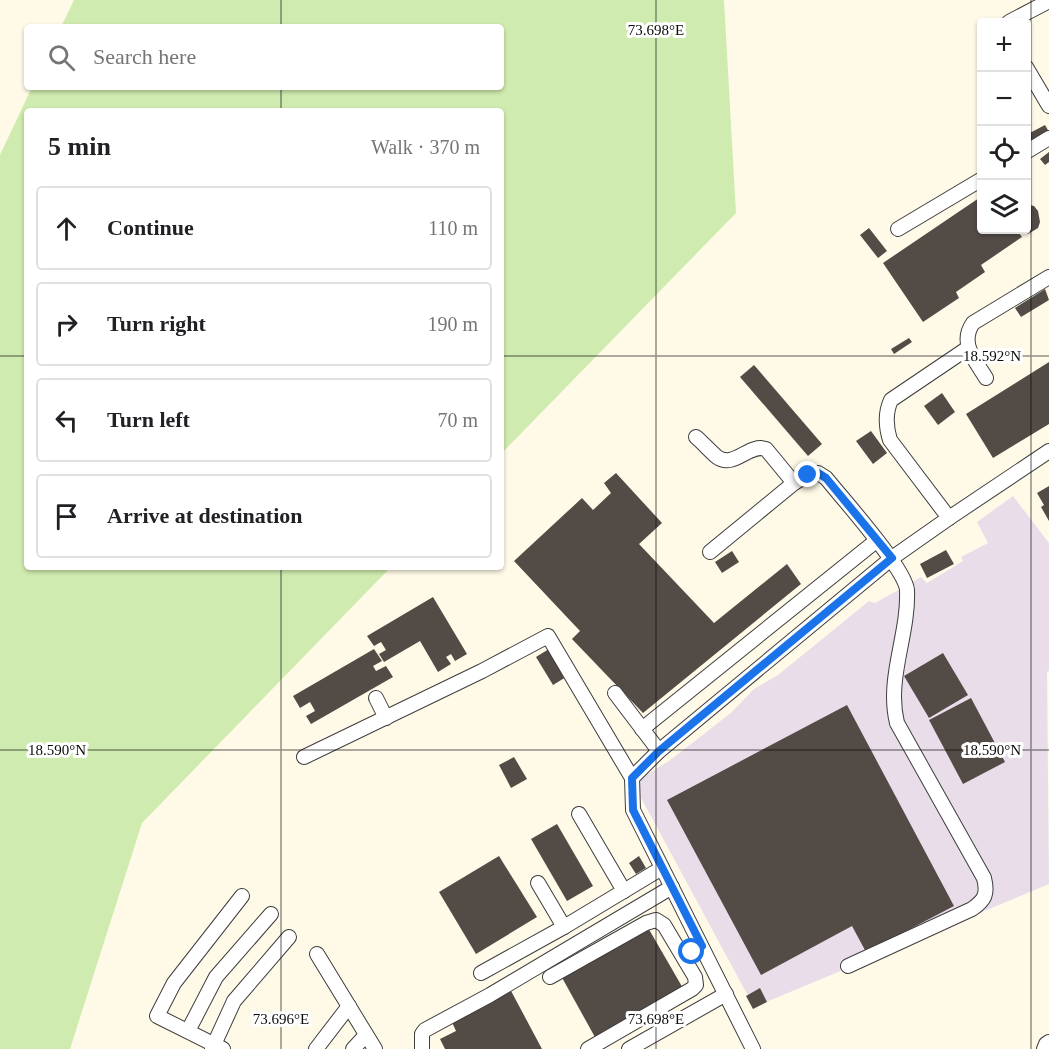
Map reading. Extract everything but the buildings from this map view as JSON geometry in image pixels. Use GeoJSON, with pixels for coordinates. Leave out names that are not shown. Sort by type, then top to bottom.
{"type":"FeatureCollection","features":[{"type":"Feature","properties":{"kind":"street"},"geometry":{"type":"LineString","coordinates":[[1017,18],[1049,1]]}},
{"type":"Feature","properties":{"kind":"street"},"geometry":{"type":"LineString","coordinates":[[1029,72],[1049,106]]}},
{"type":"Feature","properties":{"kind":"street"},"geometry":{"type":"LineString","coordinates":[[1031,149],[1049,138]]}},
{"type":"Feature","properties":{"kind":"street"},"geometry":{"type":"LineString","coordinates":[[898,229],[979,180]]}},
{"type":"Feature","properties":{"kind":"street"},"geometry":{"type":"LineString","coordinates":[[986,378],[968,348],[966,338],[973,323],[1049,277]]}},
{"type":"Feature","properties":{"kind":"street"},"geometry":{"type":"LineString","coordinates":[[948,518],[890,440],[887,432],[887,414],[891,400],[968,348]]}},
{"type":"Feature","properties":{"kind":"street"},"geometry":{"type":"LineString","coordinates":[[696,437],[719,458],[725,460],[739,457],[753,448],[766,449],[794,483]]}},
{"type":"Feature","properties":{"kind":"street"},"geometry":{"type":"LineString","coordinates":[[632,778],[659,751],[892,558],[948,518],[1049,452]]}},
{"type":"Feature","properties":{"kind":"street"},"geometry":{"type":"LineString","coordinates":[[710,552],[794,483],[808,475],[821,474],[892,558],[907,587],[905,616],[894,681],[893,707],[897,723],[984,878],[987,891],[984,901],[972,909],[848,966]]}},
{"type":"Feature","properties":{"kind":"street"},"geometry":{"type":"LineString","coordinates":[[642,729],[876,541]]}},
{"type":"Feature","properties":{"kind":"street"},"geometry":{"type":"LineString","coordinates":[[304,758],[548,636],[632,778],[633,810],[753,1049]]}},
{"type":"Feature","properties":{"kind":"street"},"geometry":{"type":"LineString","coordinates":[[615,693],[659,751]]}},
{"type":"Feature","properties":{"kind":"street"},"geometry":{"type":"LineString","coordinates":[[376,698],[386,718]]}},
{"type":"Feature","properties":{"kind":"street"},"geometry":{"type":"LineString","coordinates":[[579,814],[624,891]]}},
{"type":"Feature","properties":{"kind":"street"},"geometry":{"type":"LineString","coordinates":[[481,972],[564,927],[662,868]]}},
{"type":"Feature","properties":{"kind":"street"},"geometry":{"type":"LineString","coordinates":[[538,883],[564,927]]}},
{"type":"Feature","properties":{"kind":"street"},"geometry":{"type":"LineString","coordinates":[[422,1049],[422,1034],[425,1030],[672,886]]}},
{"type":"Feature","properties":{"kind":"street"},"geometry":{"type":"LineString","coordinates":[[242,896],[174,983],[157,1016],[216,1048],[234,1001],[289,936]]}},
{"type":"Feature","properties":{"kind":"street"},"geometry":{"type":"LineString","coordinates":[[188,1031],[216,977],[270,914]]}},
{"type":"Feature","properties":{"kind":"street"},"geometry":{"type":"LineString","coordinates":[[550,977],[646,923],[656,920],[664,925],[684,957],[696,981],[692,989],[588,1049]]}},
{"type":"Feature","properties":{"kind":"street"},"geometry":{"type":"LineString","coordinates":[[684,957],[702,946]]}},
{"type":"Feature","properties":{"kind":"street"},"geometry":{"type":"LineString","coordinates":[[317,954],[375,1049]]}},
{"type":"Feature","properties":{"kind":"street"},"geometry":{"type":"LineString","coordinates":[[629,1049],[726,994]]}},
{"type":"Feature","properties":{"kind":"street"},"geometry":{"type":"LineString","coordinates":[[316,1049],[349,1006]]}},
{"type":"Feature","properties":{"kind":"street"},"geometry":{"type":"LineString","coordinates":[[353,1049],[366,1035]]}},
{"type":"Feature","properties":{"kind":"street"},"geometry":{"type":"LineString","coordinates":[[1044,1049],[1049,1042]]}},
{"type":"Feature","properties":{"kind":"shaded area"},"geometry":{"type":"Polygon","coordinates":[[[1013,496],[1049,543],[1049,671],[1047,672],[1049,884],[754,1007],[633,783],[669,761],[732,712],[754,689],[778,675],[869,601],[875,603],[921,577],[927,583],[963,561],[961,557],[988,543],[977,522],[1013,496]]]}},
{"type":"Feature","properties":{"kind":"green space"},"geometry":{"type":"Polygon","coordinates":[[[74,0],[724,0],[736,213],[504,451],[504,108],[24,108],[24,570],[388,570],[142,823],[70,1049],[0,1049],[0,155],[31,90],[504,90],[504,24],[62,24],[74,0]]]}},
{"type":"Feature","properties":{"kind":"route"},"geometry":{"type":"LineString","coordinates":[[692,952],[702,946],[633,810],[632,778],[659,751],[892,558],[826,478],[818,473],[808,475]]}}]}
